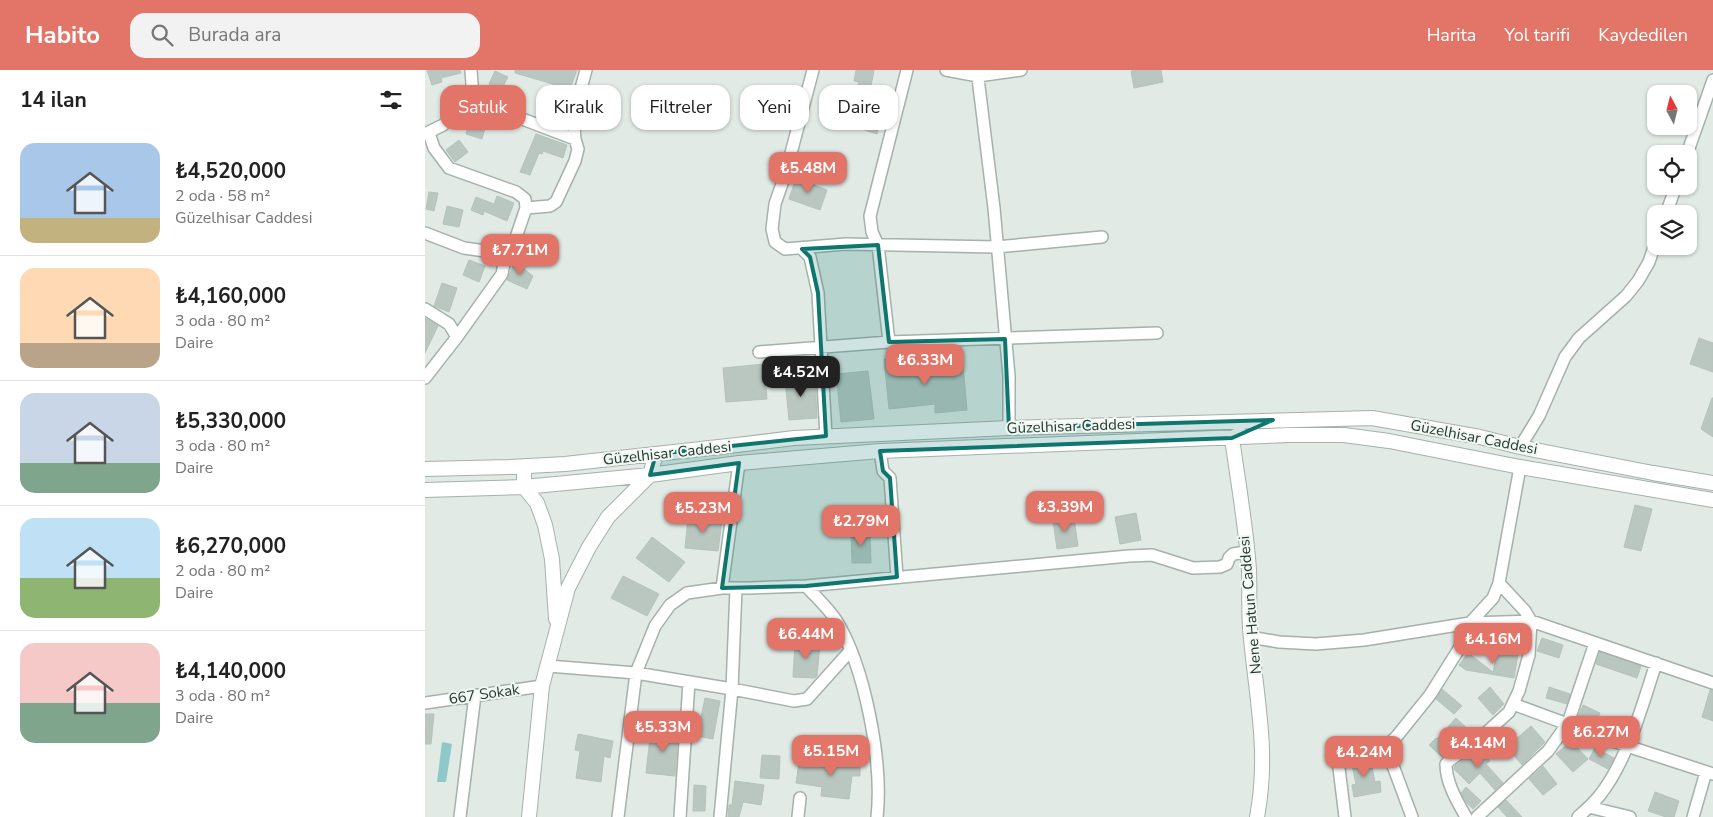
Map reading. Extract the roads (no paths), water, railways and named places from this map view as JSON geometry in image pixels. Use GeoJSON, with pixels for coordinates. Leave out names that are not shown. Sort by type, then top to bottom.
{"type":"FeatureCollection","features":[{"type":"Feature","properties":{"kind":"street"},"geometry":{"type":"LineString","coordinates":[[471,70],[472,85]]}},
{"type":"Feature","properties":{"kind":"street"},"geometry":{"type":"LineString","coordinates":[[526,208],[550,206],[555,202],[575,160],[578,149],[573,125],[586,70]]}},
{"type":"Feature","properties":{"kind":"street"},"geometry":{"type":"LineString","coordinates":[[813,70],[786,172],[775,204],[772,229],[775,242],[785,250],[846,244],[996,247],[1102,238]]}},
{"type":"Feature","properties":{"kind":"street"},"geometry":{"type":"LineString","coordinates":[[889,342],[878,245],[872,232],[870,216],[907,70]]}},
{"type":"Feature","properties":{"kind":"street"},"geometry":{"type":"LineString","coordinates":[[946,70],[977,73],[1021,70]]}},
{"type":"Feature","properties":{"kind":"street"},"geometry":{"type":"LineString","coordinates":[[977,73],[994,208],[1009,376],[1009,428]]}},
{"type":"Feature","properties":{"kind":"street"},"geometry":{"type":"LineString","coordinates":[[1690,145],[1713,80]]}},
{"type":"Feature","properties":{"kind":"street"},"geometry":{"type":"LineString","coordinates":[[526,120],[575,139]]}},
{"type":"Feature","properties":{"kind":"street"},"geometry":{"type":"LineString","coordinates":[[425,378],[502,274],[506,254],[512,249],[526,208],[525,199],[516,192],[449,168],[434,148],[427,133],[440,126]]}},
{"type":"Feature","properties":{"kind":"street"},"geometry":{"type":"LineString","coordinates":[[425,233],[464,248],[506,254]]}},
{"type":"Feature","properties":{"kind":"street"},"geometry":{"type":"LineString","coordinates":[[802,249],[810,257],[818,294],[826,436]]}},
{"type":"Feature","properties":{"kind":"street"},"geometry":{"type":"LineString","coordinates":[[1520,447],[1539,416],[1565,357],[1579,338],[1626,296],[1638,281],[1651,255]]}},
{"type":"Feature","properties":{"kind":"street"},"geometry":{"type":"LineString","coordinates":[[425,309],[449,324],[457,337]]}},
{"type":"Feature","properties":{"kind":"street"},"geometry":{"type":"LineString","coordinates":[[759,352],[889,342],[1157,333]]}},
{"type":"Feature","properties":{"kind":"street","name":"Güzelhisar Caddesi"},"geometry":{"type":"LineString","coordinates":[[425,469],[565,464],[826,436],[1009,428],[1372,418],[1480,437],[1520,447],[1653,473],[1713,482]]}},
{"type":"Feature","properties":{"kind":"street"},"geometry":{"type":"LineString","coordinates":[[1232,438],[1273,420]]}},
{"type":"Feature","properties":{"kind":"street","name":"Güzelhisar Caddesi"},"geometry":{"type":"LineString","coordinates":[[425,490],[524,487],[650,476],[739,463],[880,451],[1344,435],[1389,441],[1520,467],[1713,500]]}},
{"type":"Feature","properties":{"kind":"street","name":"Nene Hatun Caddesi"},"geometry":{"type":"LineString","coordinates":[[1232,438],[1249,570],[1251,637],[1258,689],[1263,758],[1261,793],[1257,817]]}},
{"type":"Feature","properties":{"kind":"street"},"geometry":{"type":"LineString","coordinates":[[880,451],[883,471],[890,478],[897,577]]}},
{"type":"Feature","properties":{"kind":"street"},"geometry":{"type":"LineString","coordinates":[[529,817],[542,686],[568,588],[607,517],[650,476],[656,454]]}},
{"type":"Feature","properties":{"kind":"street"},"geometry":{"type":"LineString","coordinates":[[721,588],[739,463]]}},
{"type":"Feature","properties":{"kind":"street"},"geometry":{"type":"LineString","coordinates":[[524,466],[524,487],[537,503],[545,525],[552,559],[556,630]]}},
{"type":"Feature","properties":{"kind":"street"},"geometry":{"type":"LineString","coordinates":[[1412,817],[1386,747],[1430,695],[1462,644],[1470,622],[1493,598],[1499,583],[1520,467]]}},
{"type":"Feature","properties":{"kind":"street"},"geometry":{"type":"LineString","coordinates":[[618,817],[636,673],[655,626],[670,605],[687,593],[721,588],[806,586],[1152,555],[1193,568],[1210,568],[1227,564],[1233,554],[1246,552]]}},
{"type":"Feature","properties":{"kind":"street"},"geometry":{"type":"LineString","coordinates":[[1466,817],[1448,778],[1446,764],[1477,741],[1509,712],[1519,691],[1529,655],[1531,621],[1525,611],[1499,583]]}},
{"type":"Feature","properties":{"kind":"street"},"geometry":{"type":"LineString","coordinates":[[806,586],[836,620],[850,651],[861,683],[870,720],[877,770],[877,817]]}},
{"type":"Feature","properties":{"kind":"street"},"geometry":{"type":"LineString","coordinates":[[720,817],[732,689],[736,588]]}},
{"type":"Feature","properties":{"kind":"street"},"geometry":{"type":"LineString","coordinates":[[1251,637],[1279,642],[1316,644],[1364,640],[1470,622],[1531,621],[1713,683]]}},
{"type":"Feature","properties":{"kind":"street"},"geometry":{"type":"LineString","coordinates":[[1477,817],[1548,751],[1568,723],[1595,643]]}},
{"type":"Feature","properties":{"kind":"street"},"geometry":{"type":"LineString","coordinates":[[548,666],[636,673],[794,701],[807,699],[850,651]]}},
{"type":"Feature","properties":{"kind":"street"},"geometry":{"type":"LineString","coordinates":[[1578,817],[1601,794],[1627,746],[1656,663]]}},
{"type":"Feature","properties":{"kind":"street"},"geometry":{"type":"LineString","coordinates":[[680,817],[689,682]]}},
{"type":"Feature","properties":{"kind":"street","name":"667 Sokak"},"geometry":{"type":"LineString","coordinates":[[425,702],[542,686]]}},
{"type":"Feature","properties":{"kind":"street"},"geometry":{"type":"LineString","coordinates":[[460,817],[475,696]]}},
{"type":"Feature","properties":{"kind":"street"},"geometry":{"type":"LineString","coordinates":[[1513,704],[1627,746],[1710,773],[1693,817]]}},
{"type":"Feature","properties":{"kind":"street"},"geometry":{"type":"LineString","coordinates":[[1338,760],[1345,817]]}},
{"type":"Feature","properties":{"kind":"street"},"geometry":{"type":"LineString","coordinates":[[798,817],[800,798]]}},
{"type":"Feature","properties":{"kind":"street"},"geometry":{"type":"LineString","coordinates":[[1589,807],[1630,817]]}},
{"type":"Feature","properties":{"kind":"water"},"geometry":{"type":"Polygon","coordinates":[[[442,742],[452,744],[446,782],[437,782],[442,742]]]}}]}
